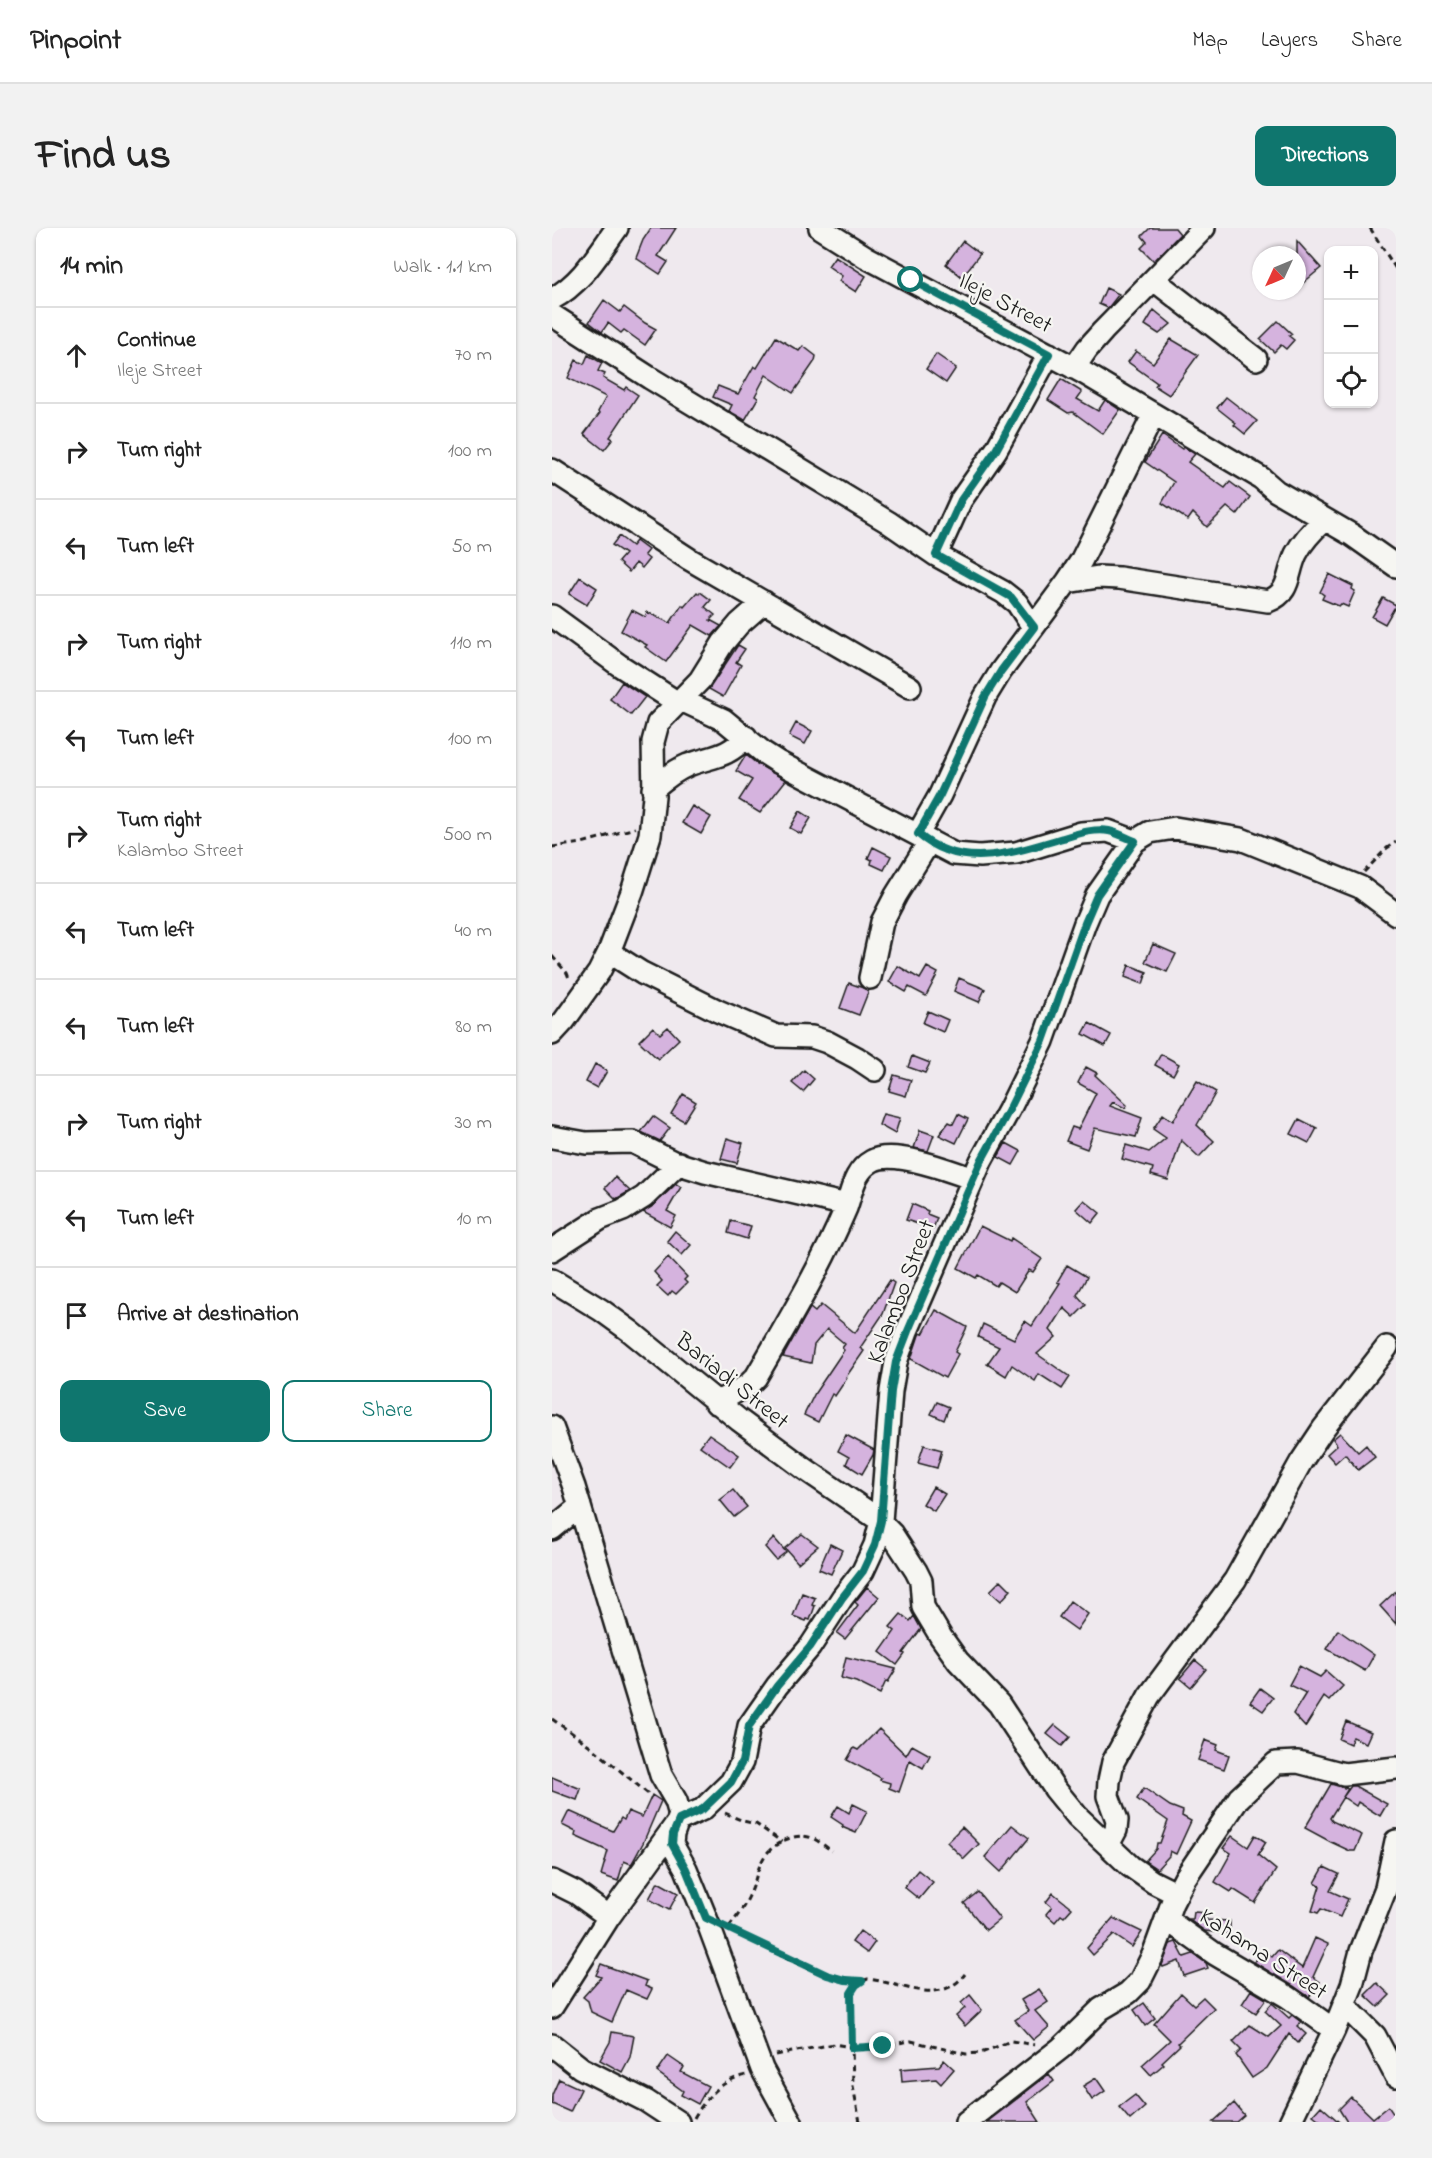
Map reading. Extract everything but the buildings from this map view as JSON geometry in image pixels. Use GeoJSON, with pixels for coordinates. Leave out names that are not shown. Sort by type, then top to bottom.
{"type":"FeatureCollection","features":[{"type":"Feature","properties":{"kind":"street"},"geometry":{"type":"LineString","coordinates":[[552,299],[565,292],[580,278],[617,228]]}},
{"type":"Feature","properties":{"kind":"street","name":"Ileje Street"},"geometry":{"type":"LineString","coordinates":[[820,228],[866,257],[1074,368],[1261,478],[1276,491],[1352,535],[1396,566]]}},
{"type":"Feature","properties":{"kind":"street"},"geometry":{"type":"LineString","coordinates":[[1074,368],[1103,331],[1201,229]]}},
{"type":"Feature","properties":{"kind":"street"},"geometry":{"type":"LineString","coordinates":[[1154,279],[1256,359]]}},
{"type":"Feature","properties":{"kind":"street"},"geometry":{"type":"LineString","coordinates":[[552,315],[660,384],[888,522],[936,555],[1011,597],[1034,627]]}},
{"type":"Feature","properties":{"kind":"street"},"geometry":{"type":"LineString","coordinates":[[936,555],[961,500],[996,450],[1049,354]]}},
{"type":"Feature","properties":{"kind":"street"},"geometry":{"type":"LineString","coordinates":[[870,978],[882,922],[923,838],[985,697],[1001,671],[1068,582],[1098,527],[1145,410]]}},
{"type":"Feature","properties":{"kind":"street"},"geometry":{"type":"LineString","coordinates":[[552,470],[641,530],[910,687]]}},
{"type":"Feature","properties":{"kind":"street"},"geometry":{"type":"LineString","coordinates":[[1068,582],[1098,577],[1119,578],[1268,601],[1279,597],[1286,587],[1297,552],[1307,537],[1324,520]]}},
{"type":"Feature","properties":{"kind":"street"},"geometry":{"type":"LineString","coordinates":[[552,1034],[579,1002],[609,952],[632,892],[650,835],[652,765],[656,729],[665,713],[700,680],[739,624],[764,602]]}},
{"type":"Feature","properties":{"kind":"street"},"geometry":{"type":"LineString","coordinates":[[552,616],[619,665],[679,702],[724,720],[778,762],[954,854],[980,856],[1016,853],[1081,833],[1108,831],[1135,841],[1149,832],[1175,828],[1241,839],[1297,860],[1360,887],[1396,914]]}},
{"type":"Feature","properties":{"kind":"street"},"geometry":{"type":"LineString","coordinates":[[653,789],[676,770],[724,755],[735,749],[746,737]]}},
{"type":"Feature","properties":{"kind":"street","name":"Kalambo Street"},"geometry":{"type":"LineString","coordinates":[[552,2007],[609,1917],[679,1820],[696,1814],[712,1803],[737,1773],[742,1762],[749,1726],[777,1686],[810,1647],[863,1571],[875,1545],[881,1522],[891,1391],[896,1362],[973,1179],[1043,1041],[1097,895],[1135,841]]}},
{"type":"Feature","properties":{"kind":"street"},"geometry":{"type":"LineString","coordinates":[[609,952],[642,973],[718,1011],[776,1036],[812,1037],[827,1042],[875,1070]]}},
{"type":"Feature","properties":{"kind":"street"},"geometry":{"type":"LineString","coordinates":[[552,1137],[586,1143],[633,1142],[679,1163],[748,1184],[847,1205]]}},
{"type":"Feature","properties":{"kind":"street"},"geometry":{"type":"LineString","coordinates":[[716,1403],[741,1390],[756,1377],[829,1246],[855,1180],[864,1167],[873,1160],[892,1158],[911,1160],[973,1179]]}},
{"type":"Feature","properties":{"kind":"street"},"geometry":{"type":"LineString","coordinates":[[552,1250],[600,1219],[623,1210],[644,1197],[679,1163]]}},
{"type":"Feature","properties":{"kind":"street","name":"Bariadi Street"},"geometry":{"type":"LineString","coordinates":[[552,1281],[601,1310],[630,1331],[716,1403],[881,1522],[892,1534],[916,1570],[921,1581],[923,1607],[951,1652],[999,1704],[1055,1789],[1077,1816],[1130,1866],[1177,1894]]}},
{"type":"Feature","properties":{"kind":"street"},"geometry":{"type":"LineString","coordinates":[[1108,1845],[1116,1830],[1117,1820],[1108,1796],[1113,1762],[1149,1696],[1235,1580],[1301,1462],[1323,1429],[1387,1347]]}},
{"type":"Feature","properties":{"kind":"street"},"geometry":{"type":"LineString","coordinates":[[552,1427],[580,1506],[661,1775],[676,1801],[680,1815],[672,1844],[686,1869],[706,1918],[760,2064],[791,2122]]}},
{"type":"Feature","properties":{"kind":"street"},"geometry":{"type":"LineString","coordinates":[[552,1529],[580,1506]]}},
{"type":"Feature","properties":{"kind":"street"},"geometry":{"type":"LineString","coordinates":[[966,2122],[1061,2048],[1087,2020],[1128,1993],[1140,1981],[1185,1878],[1239,1798],[1276,1763],[1298,1762],[1344,1774],[1396,1768]]}},
{"type":"Feature","properties":{"kind":"street","name":"Kahama Street"},"geometry":{"type":"LineString","coordinates":[[1290,2122],[1334,2030],[1392,1885],[1396,1841]]}},
{"type":"Feature","properties":{"kind":"street"},"geometry":{"type":"LineString","coordinates":[[552,1881],[576,1893],[609,1917]]}},
{"type":"Feature","properties":{"kind":"street","name":"Kahama Street"},"geometry":{"type":"LineString","coordinates":[[1166,1919],[1215,1954],[1288,1997],[1334,2030]]}},
{"type":"Feature","properties":{"kind":"street"},"geometry":{"type":"LineString","coordinates":[[1344,2005],[1375,2036],[1396,2076]]}},
{"type":"Feature","properties":{"kind":"street"},"geometry":{"type":"LineString","coordinates":[[552,2045],[581,2068],[621,2087],[678,2122]]}},
{"type":"Feature","properties":{"kind":"path"},"geometry":{"type":"LineString","coordinates":[[1370,228],[1396,269]]}},
{"type":"Feature","properties":{"kind":"path"},"geometry":{"type":"LineString","coordinates":[[552,848],[626,832],[651,820]]}},
{"type":"Feature","properties":{"kind":"path"},"geometry":{"type":"LineString","coordinates":[[1353,885],[1370,865],[1396,842]]}},
{"type":"Feature","properties":{"kind":"path"},"geometry":{"type":"LineString","coordinates":[[552,956],[567,973],[579,1002]]}},
{"type":"Feature","properties":{"kind":"path"},"geometry":{"type":"LineString","coordinates":[[552,1719],[574,1733],[654,1798]]}},
{"type":"Feature","properties":{"kind":"path"},"geometry":{"type":"LineString","coordinates":[[712,1803],[731,1816],[763,1828],[782,1842]]}},
{"type":"Feature","properties":{"kind":"path"},"geometry":{"type":"LineString","coordinates":[[728,1928],[750,1894],[765,1853],[775,1844],[795,1838],[812,1837],[832,1851]]}},
{"type":"Feature","properties":{"kind":"path"},"geometry":{"type":"LineString","coordinates":[[706,1918],[827,1975],[845,1980],[862,1981]]}},
{"type":"Feature","properties":{"kind":"path"},"geometry":{"type":"LineString","coordinates":[[860,2122],[853,2086],[851,1993],[856,1985],[868,1979],[916,1990],[937,1992],[957,1983],[964,1974]]}},
{"type":"Feature","properties":{"kind":"path"},"geometry":{"type":"LineString","coordinates":[[691,2122],[706,2100],[728,2081],[760,2064],[834,2044],[852,2048],[878,2048],[910,2041],[966,2054],[981,2053],[1011,2041],[1061,2048]]}},
{"type":"Feature","properties":{"kind":"route"},"geometry":{"type":"LineString","coordinates":[[883,2046],[852,2048],[851,1993],[852,1989],[862,1981],[845,1980],[827,1975],[706,1918],[686,1869],[672,1844],[673,1834],[679,1820],[696,1814],[712,1803],[731,1782],[742,1762],[749,1726],[777,1686],[810,1647],[863,1571],[875,1545],[881,1521],[891,1391],[896,1362],[981,1161],[1043,1041],[1097,895],[1135,841],[1108,831],[1081,833],[1016,853],[980,856],[954,854],[918,834],[940,795],[985,697],[1001,671],[1034,627],[1011,597],[936,555],[961,500],[996,450],[1049,354],[911,280]]}}]}
